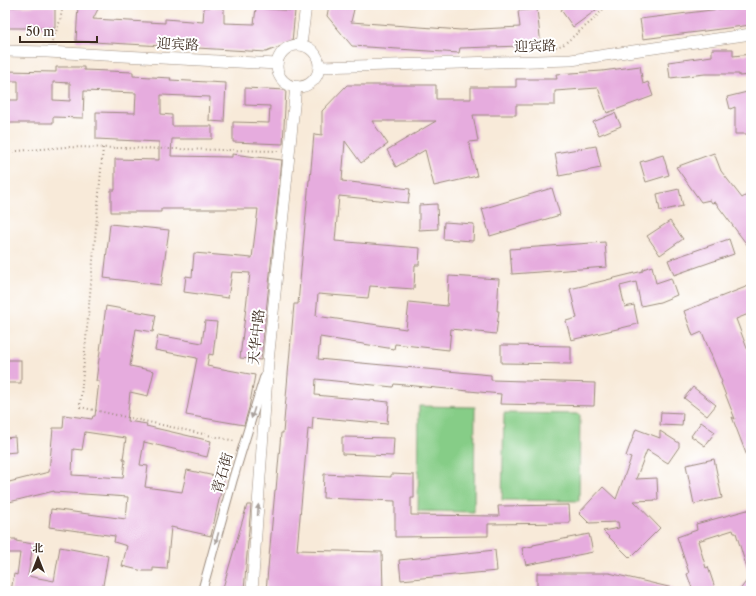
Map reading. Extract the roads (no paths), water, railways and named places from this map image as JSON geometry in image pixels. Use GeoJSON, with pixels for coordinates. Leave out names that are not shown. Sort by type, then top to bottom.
{"type":"FeatureCollection","features":[{"type":"Feature","properties":{"kind":"street"},"geometry":{"type":"LineString","coordinates":[[301,45],[306,5]]}},
{"type":"Feature","properties":{"kind":"street","name":"迎宾路"},"geometry":{"type":"LineString","coordinates":[[319,67],[572,60],[751,34]]}},
{"type":"Feature","properties":{"kind":"street"},"geometry":{"type":"LineString","coordinates":[[301,45],[310,49],[315,54],[319,67],[313,80],[308,84],[296,86],[288,84],[282,80],[278,74],[277,64],[280,55],[284,50],[290,46],[301,45]]}},
{"type":"Feature","properties":{"kind":"street","name":"迎宾路"},"geometry":{"type":"LineString","coordinates":[[5,51],[277,64]]}},
{"type":"Feature","properties":{"kind":"street","name":"天华中路"},"geometry":{"type":"LineString","coordinates":[[252,591],[268,362],[296,86]]}},
{"type":"Feature","properties":{"kind":"street","name":"青石街"},"geometry":{"type":"LineString","coordinates":[[202,591],[268,362]]}}]}
